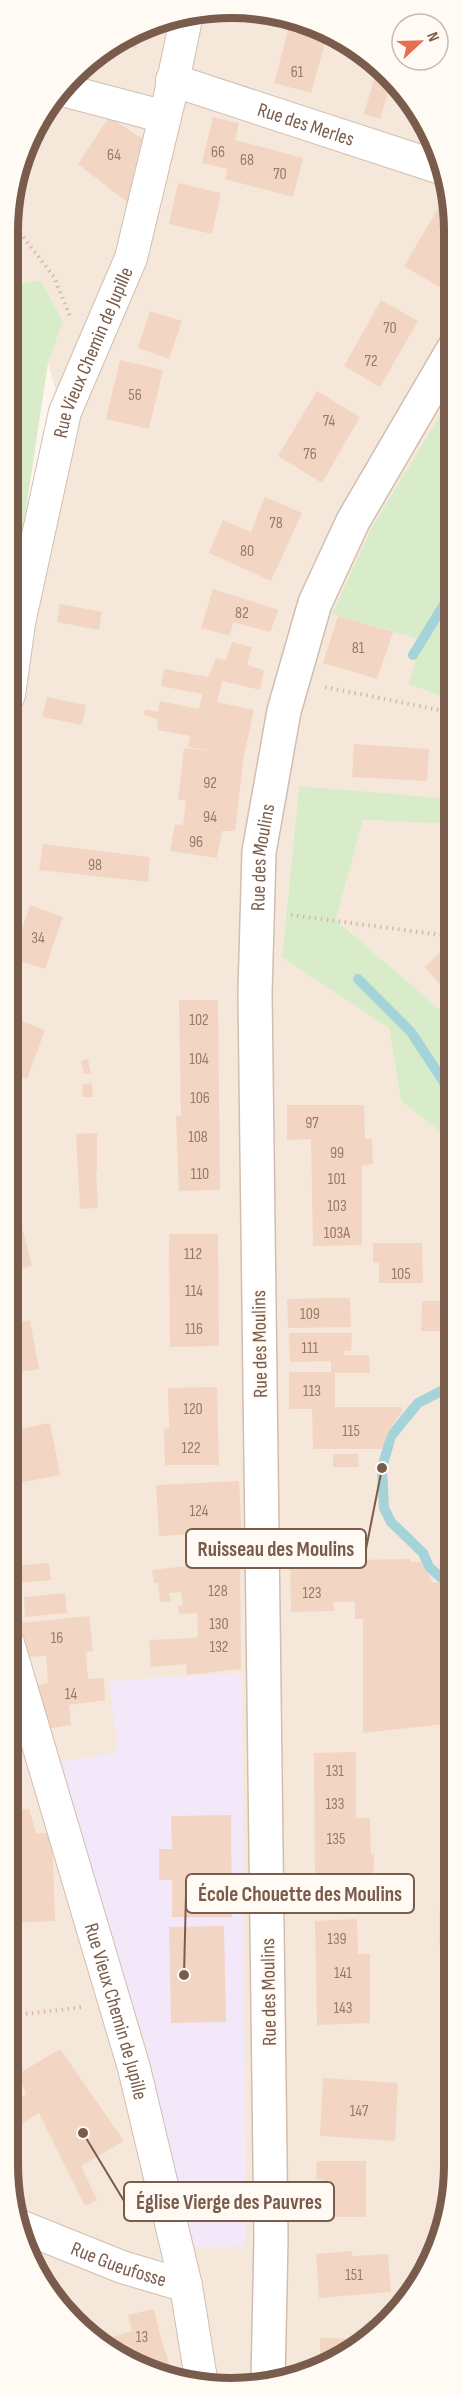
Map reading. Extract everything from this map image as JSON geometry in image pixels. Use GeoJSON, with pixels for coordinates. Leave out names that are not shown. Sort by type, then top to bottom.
{"type":"FeatureCollection","features":[{"type":"Feature","properties":{"kind":"street","name":"Rue Vieux Chemin de Jupille"},"geometry":{"type":"LineString","coordinates":[[18,630],[65,412],[131,258],[185,23]]}},
{"type":"Feature","properties":{"kind":"street","name":"Rue des Merles"},"geometry":{"type":"LineString","coordinates":[[172,80],[434,166]]}},
{"type":"Feature","properties":{"kind":"street"},"geometry":{"type":"LineString","coordinates":[[70,92],[165,117]]}},
{"type":"Feature","properties":{"kind":"street","name":"Rue des Moulins"},"geometry":{"type":"LineString","coordinates":[[268,2375],[271,2239],[255,993],[259,852],[284,711],[315,603],[353,521],[444,365]]}},
{"type":"Feature","properties":{"kind":"street","name":"Rue Vieux Chemin de Jupille"},"geometry":{"type":"LineString","coordinates":[[18,1677],[134,2068],[186,2286],[200,2376]]}},
{"type":"Feature","properties":{"kind":"street","name":"Rue Gueufosse"},"geometry":{"type":"LineString","coordinates":[[28,2229],[122,2267],[186,2286]]}},
{"type":"Feature","properties":{"kind":"path"},"geometry":{"type":"LineString","coordinates":[[18,230],[54,277],[70,316],[85,366]]}},
{"type":"Feature","properties":{"kind":"path"},"geometry":{"type":"LineString","coordinates":[[293,680],[444,711]]}},
{"type":"Feature","properties":{"kind":"path"},"geometry":{"type":"LineString","coordinates":[[258,911],[442,935]]}},
{"type":"Feature","properties":{"kind":"path"},"geometry":{"type":"LineString","coordinates":[[18,2015],[115,2004]]}},
{"type":"Feature","properties":{"kind":"shaded area"},"geometry":{"type":"Polygon","coordinates":[[[217,18],[245,18],[299,29],[338,47],[361,62],[382,80],[400,101],[428,149],[437,176],[444,217],[444,408],[372,527],[333,614],[422,640],[408,684],[444,697],[444,798],[299,787],[282,956],[389,1028],[401,1101],[444,1135],[444,1542],[441,1557],[444,1562],[444,1790],[438,1944],[444,1951],[444,2179],[437,2220],[428,2247],[408,2283],[401,2293],[396,2295],[396,2299],[382,2316],[349,2342],[313,2362],[286,2371],[245,2378],[217,2378],[189,2374],[149,2362],[101,2334],[80,2316],[54,2283],[34,2247],[25,2220],[18,2179],[18,628],[60,406],[48,363],[63,322],[41,280],[18,284],[18,217],[22,189],[29,163],[40,137],[62,101],[80,80],[101,62],[149,34],[176,25],[217,18]]]}},
{"type":"Feature","properties":{"kind":"shaded area"},"geometry":{"type":"Polygon","coordinates":[[[363,820],[444,824],[444,1013],[336,920],[363,820]]]}},
{"type":"Feature","properties":{"kind":"shaded area"},"geometry":{"type":"Polygon","coordinates":[[[242,1673],[246,2246],[195,2248],[143,2034],[53,1763],[118,1753],[109,1681],[242,1673]]]}},
{"type":"Feature","properties":{"kind":"green space"},"geometry":{"type":"Polygon","coordinates":[[[41,280],[63,322],[48,363],[18,562],[18,284],[41,280]]]}},
{"type":"Feature","properties":{"kind":"green space"},"geometry":{"type":"Polygon","coordinates":[[[444,408],[444,697],[408,684],[422,640],[332,614],[372,527],[444,408]]]}},
{"type":"Feature","properties":{"kind":"green space"},"geometry":{"type":"Polygon","coordinates":[[[299,786],[444,798],[444,824],[363,820],[336,920],[444,1013],[444,1135],[401,1101],[389,1028],[282,957],[299,786]]]}},
{"type":"Feature","properties":{"kind":"green space"},"geometry":{"type":"Polygon","coordinates":[[[444,1542],[444,1562],[441,1557],[444,1542]]]}},
{"type":"Feature","properties":{"kind":"green space"},"geometry":{"type":"Polygon","coordinates":[[[444,1790],[444,1951],[438,1944],[444,1790]]]}},
{"type":"Feature","properties":{"kind":"building"},"geometry":{"type":"Polygon","coordinates":[[[289,26],[326,40],[311,93],[274,83],[289,26]]]}},
{"type":"Feature","properties":{"kind":"building"},"geometry":{"type":"Polygon","coordinates":[[[139,39],[136,49],[126,46],[139,39]]]}},
{"type":"Feature","properties":{"kind":"building"},"geometry":{"type":"Polygon","coordinates":[[[375,75],[389,89],[380,119],[364,114],[375,75]]]}},
{"type":"Feature","properties":{"kind":"building"},"geometry":{"type":"Polygon","coordinates":[[[109,117],[151,144],[133,171],[144,178],[132,206],[78,164],[109,117]]]}},
{"type":"Feature","properties":{"kind":"building"},"geometry":{"type":"Polygon","coordinates":[[[213,117],[239,123],[235,140],[303,158],[293,197],[225,179],[228,169],[202,163],[213,117]]]}},
{"type":"Feature","properties":{"kind":"building"},"geometry":{"type":"Polygon","coordinates":[[[178,183],[221,193],[212,234],[169,224],[178,183]]]}},
{"type":"Feature","properties":{"kind":"building"},"geometry":{"type":"Polygon","coordinates":[[[442,202],[444,279],[439,287],[404,266],[442,202]]]}},
{"type":"Feature","properties":{"kind":"building"},"geometry":{"type":"Polygon","coordinates":[[[381,300],[418,321],[380,387],[344,366],[381,300]]]}},
{"type":"Feature","properties":{"kind":"building"},"geometry":{"type":"Polygon","coordinates":[[[150,311],[182,321],[169,359],[138,348],[150,311]]]}},
{"type":"Feature","properties":{"kind":"building"},"geometry":{"type":"Polygon","coordinates":[[[120,360],[163,370],[149,429],[106,419],[120,360]]]}},
{"type":"Feature","properties":{"kind":"building"},"geometry":{"type":"Polygon","coordinates":[[[317,391],[360,417],[322,483],[278,456],[317,391]]]}},
{"type":"Feature","properties":{"kind":"building"},"geometry":{"type":"Polygon","coordinates":[[[265,497],[302,513],[271,581],[209,553],[223,520],[251,532],[265,497]]]}},
{"type":"Feature","properties":{"kind":"building"},"geometry":{"type":"Polygon","coordinates":[[[213,589],[279,610],[270,632],[233,622],[230,636],[201,628],[213,589]]]}},
{"type":"Feature","properties":{"kind":"building"},"geometry":{"type":"Polygon","coordinates":[[[60,604],[102,612],[99,630],[57,622],[60,604]]]}},
{"type":"Feature","properties":{"kind":"building"},"geometry":{"type":"Polygon","coordinates":[[[338,616],[393,632],[377,679],[323,663],[338,616]]]}},
{"type":"Feature","properties":{"kind":"building"},"geometry":{"type":"Polygon","coordinates":[[[232,642],[252,647],[247,665],[264,670],[260,690],[222,681],[217,702],[254,710],[244,756],[235,831],[222,831],[217,858],[170,851],[175,824],[183,825],[186,800],[178,800],[184,748],[213,751],[188,747],[190,736],[158,730],[157,719],[144,715],[145,709],[158,712],[160,701],[199,709],[202,694],[161,686],[164,669],[208,677],[216,658],[226,660],[232,642]]]}},
{"type":"Feature","properties":{"kind":"building"},"geometry":{"type":"Polygon","coordinates":[[[47,697],[86,705],[82,725],[42,717],[47,697]]]}},
{"type":"Feature","properties":{"kind":"building"},"geometry":{"type":"Polygon","coordinates":[[[354,744],[429,749],[427,781],[352,777],[354,744]]]}},
{"type":"Feature","properties":{"kind":"building"},"geometry":{"type":"Polygon","coordinates":[[[43,844],[150,857],[148,882],[39,870],[43,844]]]}},
{"type":"Feature","properties":{"kind":"building"},"geometry":{"type":"Polygon","coordinates":[[[30,905],[63,917],[45,969],[18,960],[18,940],[30,905]]]}},
{"type":"Feature","properties":{"kind":"building"},"geometry":{"type":"Polygon","coordinates":[[[444,949],[444,989],[425,967],[444,949]]]}},
{"type":"Feature","properties":{"kind":"building"},"geometry":{"type":"Polygon","coordinates":[[[179,1000],[218,1000],[220,1190],[179,1191],[176,1116],[181,1116],[179,1000]]]}},
{"type":"Feature","properties":{"kind":"building"},"geometry":{"type":"Polygon","coordinates":[[[18,1020],[45,1030],[27,1079],[18,1076],[18,1020]]]}},
{"type":"Feature","properties":{"kind":"building"},"geometry":{"type":"Polygon","coordinates":[[[88,1059],[91,1073],[84,1074],[81,1061],[88,1059]]]}},
{"type":"Feature","properties":{"kind":"building"},"geometry":{"type":"Polygon","coordinates":[[[92,1083],[93,1097],[83,1097],[82,1085],[92,1083]]]}},
{"type":"Feature","properties":{"kind":"building"},"geometry":{"type":"Polygon","coordinates":[[[287,1105],[364,1105],[365,1139],[372,1139],[373,1164],[362,1166],[362,1245],[313,1246],[311,1139],[287,1140],[287,1105]]]}},
{"type":"Feature","properties":{"kind":"building"},"geometry":{"type":"Polygon","coordinates":[[[97,1133],[98,1208],[80,1209],[76,1134],[97,1133]]]}},
{"type":"Feature","properties":{"kind":"building"},"geometry":{"type":"Polygon","coordinates":[[[23,1231],[32,1266],[18,1270],[18,1232],[23,1231]]]}},
{"type":"Feature","properties":{"kind":"building"},"geometry":{"type":"Polygon","coordinates":[[[169,1234],[218,1234],[219,1346],[170,1347],[169,1234]]]}},
{"type":"Feature","properties":{"kind":"building"},"geometry":{"type":"Polygon","coordinates":[[[373,1243],[422,1243],[423,1283],[379,1283],[379,1263],[373,1263],[373,1243]]]}},
{"type":"Feature","properties":{"kind":"building"},"geometry":{"type":"Polygon","coordinates":[[[350,1298],[351,1327],[288,1328],[287,1299],[350,1298]]]}},
{"type":"Feature","properties":{"kind":"building"},"geometry":{"type":"Polygon","coordinates":[[[422,1301],[444,1301],[444,1331],[421,1331],[422,1301]]]}},
{"type":"Feature","properties":{"kind":"building"},"geometry":{"type":"Polygon","coordinates":[[[30,1320],[39,1369],[18,1372],[18,1322],[30,1320]]]}},
{"type":"Feature","properties":{"kind":"building"},"geometry":{"type":"Polygon","coordinates":[[[289,1333],[352,1333],[351,1351],[344,1351],[344,1355],[369,1355],[370,1373],[335,1373],[335,1407],[402,1407],[402,1412],[393,1423],[381,1449],[313,1449],[312,1409],[289,1409],[289,1372],[331,1372],[331,1361],[290,1362],[289,1333]]]}},
{"type":"Feature","properties":{"kind":"building"},"geometry":{"type":"Polygon","coordinates":[[[217,1387],[219,1465],[165,1465],[164,1429],[169,1428],[168,1388],[217,1387]]]}},
{"type":"Feature","properties":{"kind":"building"},"geometry":{"type":"Polygon","coordinates":[[[50,1423],[60,1475],[18,1483],[18,1429],[50,1423]]]}},
{"type":"Feature","properties":{"kind":"building"},"geometry":{"type":"Polygon","coordinates":[[[333,1454],[358,1454],[359,1467],[333,1467],[333,1454]]]}},
{"type":"Feature","properties":{"kind":"building"},"geometry":{"type":"Polygon","coordinates":[[[239,1481],[242,1538],[196,1540],[195,1534],[159,1536],[156,1485],[239,1481]]]}},
{"type":"Feature","properties":{"kind":"building"},"geometry":{"type":"Polygon","coordinates":[[[240,1551],[241,1669],[187,1675],[186,1664],[151,1667],[149,1640],[196,1638],[198,1636],[197,1613],[179,1614],[178,1606],[183,1605],[181,1592],[169,1593],[171,1602],[160,1602],[158,1583],[154,1583],[152,1570],[194,1565],[192,1556],[240,1551]]]}},
{"type":"Feature","properties":{"kind":"building"},"geometry":{"type":"Polygon","coordinates":[[[410,1559],[411,1562],[421,1562],[433,1583],[443,1582],[444,1724],[363,1733],[363,1619],[355,1619],[355,1602],[333,1602],[334,1611],[291,1612],[290,1561],[410,1559]]]}},
{"type":"Feature","properties":{"kind":"building"},"geometry":{"type":"Polygon","coordinates":[[[49,1563],[51,1580],[18,1583],[18,1565],[49,1563]]]}},
{"type":"Feature","properties":{"kind":"building"},"geometry":{"type":"Polygon","coordinates":[[[65,1593],[67,1613],[25,1617],[24,1597],[65,1593]]]}},
{"type":"Feature","properties":{"kind":"building"},"geometry":{"type":"Polygon","coordinates":[[[89,1616],[93,1651],[86,1652],[88,1679],[104,1678],[105,1700],[69,1705],[71,1725],[46,1729],[36,1685],[48,1683],[46,1656],[28,1657],[20,1623],[89,1616]]]}},
{"type":"Feature","properties":{"kind":"building"},"geometry":{"type":"Polygon","coordinates":[[[356,1752],[356,1818],[370,1818],[371,1855],[374,1855],[373,1890],[315,1890],[314,1753],[356,1752]]]}},
{"type":"Feature","properties":{"kind":"building"},"geometry":{"type":"Polygon","coordinates":[[[29,1809],[36,1833],[52,1833],[55,1921],[18,1923],[18,1810],[29,1809]]]}},
{"type":"Feature","properties":{"kind":"building"},"geometry":{"type":"Polygon","coordinates":[[[231,1815],[232,1917],[172,1917],[172,1880],[159,1880],[159,1849],[172,1849],[171,1816],[231,1815]]]}},
{"type":"Feature","properties":{"kind":"building"},"geometry":{"type":"Polygon","coordinates":[[[357,1919],[358,1954],[370,1954],[370,2023],[317,2025],[315,1921],[357,1919]]]}},
{"type":"Feature","properties":{"kind":"building"},"geometry":{"type":"Polygon","coordinates":[[[224,1926],[226,2022],[171,2023],[169,1927],[224,1926]]]}},
{"type":"Feature","properties":{"kind":"building"},"geometry":{"type":"Polygon","coordinates":[[[60,2049],[124,2141],[81,2166],[97,2200],[85,2206],[39,2113],[21,2125],[18,2120],[18,2100],[26,2094],[18,2074],[60,2049]]]}},
{"type":"Feature","properties":{"kind":"building"},"geometry":{"type":"Polygon","coordinates":[[[323,2078],[398,2083],[395,2141],[320,2136],[323,2078]]]}},
{"type":"Feature","properties":{"kind":"building"},"geometry":{"type":"Polygon","coordinates":[[[317,2161],[366,2161],[366,2217],[324,2217],[323,2180],[316,2179],[317,2161]]]}},
{"type":"Feature","properties":{"kind":"building"},"geometry":{"type":"Polygon","coordinates":[[[352,2251],[352,2256],[388,2254],[391,2292],[319,2298],[316,2254],[352,2251]]]}},
{"type":"Feature","properties":{"kind":"building"},"geometry":{"type":"Polygon","coordinates":[[[154,2309],[171,2370],[149,2362],[115,2343],[113,2337],[132,2331],[128,2315],[154,2309]]]}},
{"type":"Feature","properties":{"kind":"building"},"geometry":{"type":"Polygon","coordinates":[[[320,2338],[354,2339],[338,2349],[320,2358],[320,2338]]]}},
{"type":"Feature","properties":{"kind":"waterway"},"geometry":{"type":"LineString","coordinates":[[413,655],[444,604]]}},
{"type":"Feature","properties":{"kind":"waterway"},"geometry":{"type":"LineString","coordinates":[[358,979],[411,1032],[444,1082]]}},
{"type":"Feature","properties":{"kind":"waterway"},"geometry":{"type":"LineString","coordinates":[[444,1390],[418,1403],[391,1436],[382,1468],[384,1508],[391,1522],[423,1553],[429,1567],[444,1580]]}},
{"type":"Feature","properties":{"kind":"place","name":"Ruisseau des Moulins"},"geometry":{"type":"Point","coordinates":[382,1468]}},
{"type":"Feature","properties":{"kind":"place","name":"École Chouette des Moulins"},"geometry":{"type":"Point","coordinates":[184,1975]}},
{"type":"Feature","properties":{"kind":"place","name":"Église Vierge des Pauvres"},"geometry":{"type":"Point","coordinates":[83,2133]}}]}
